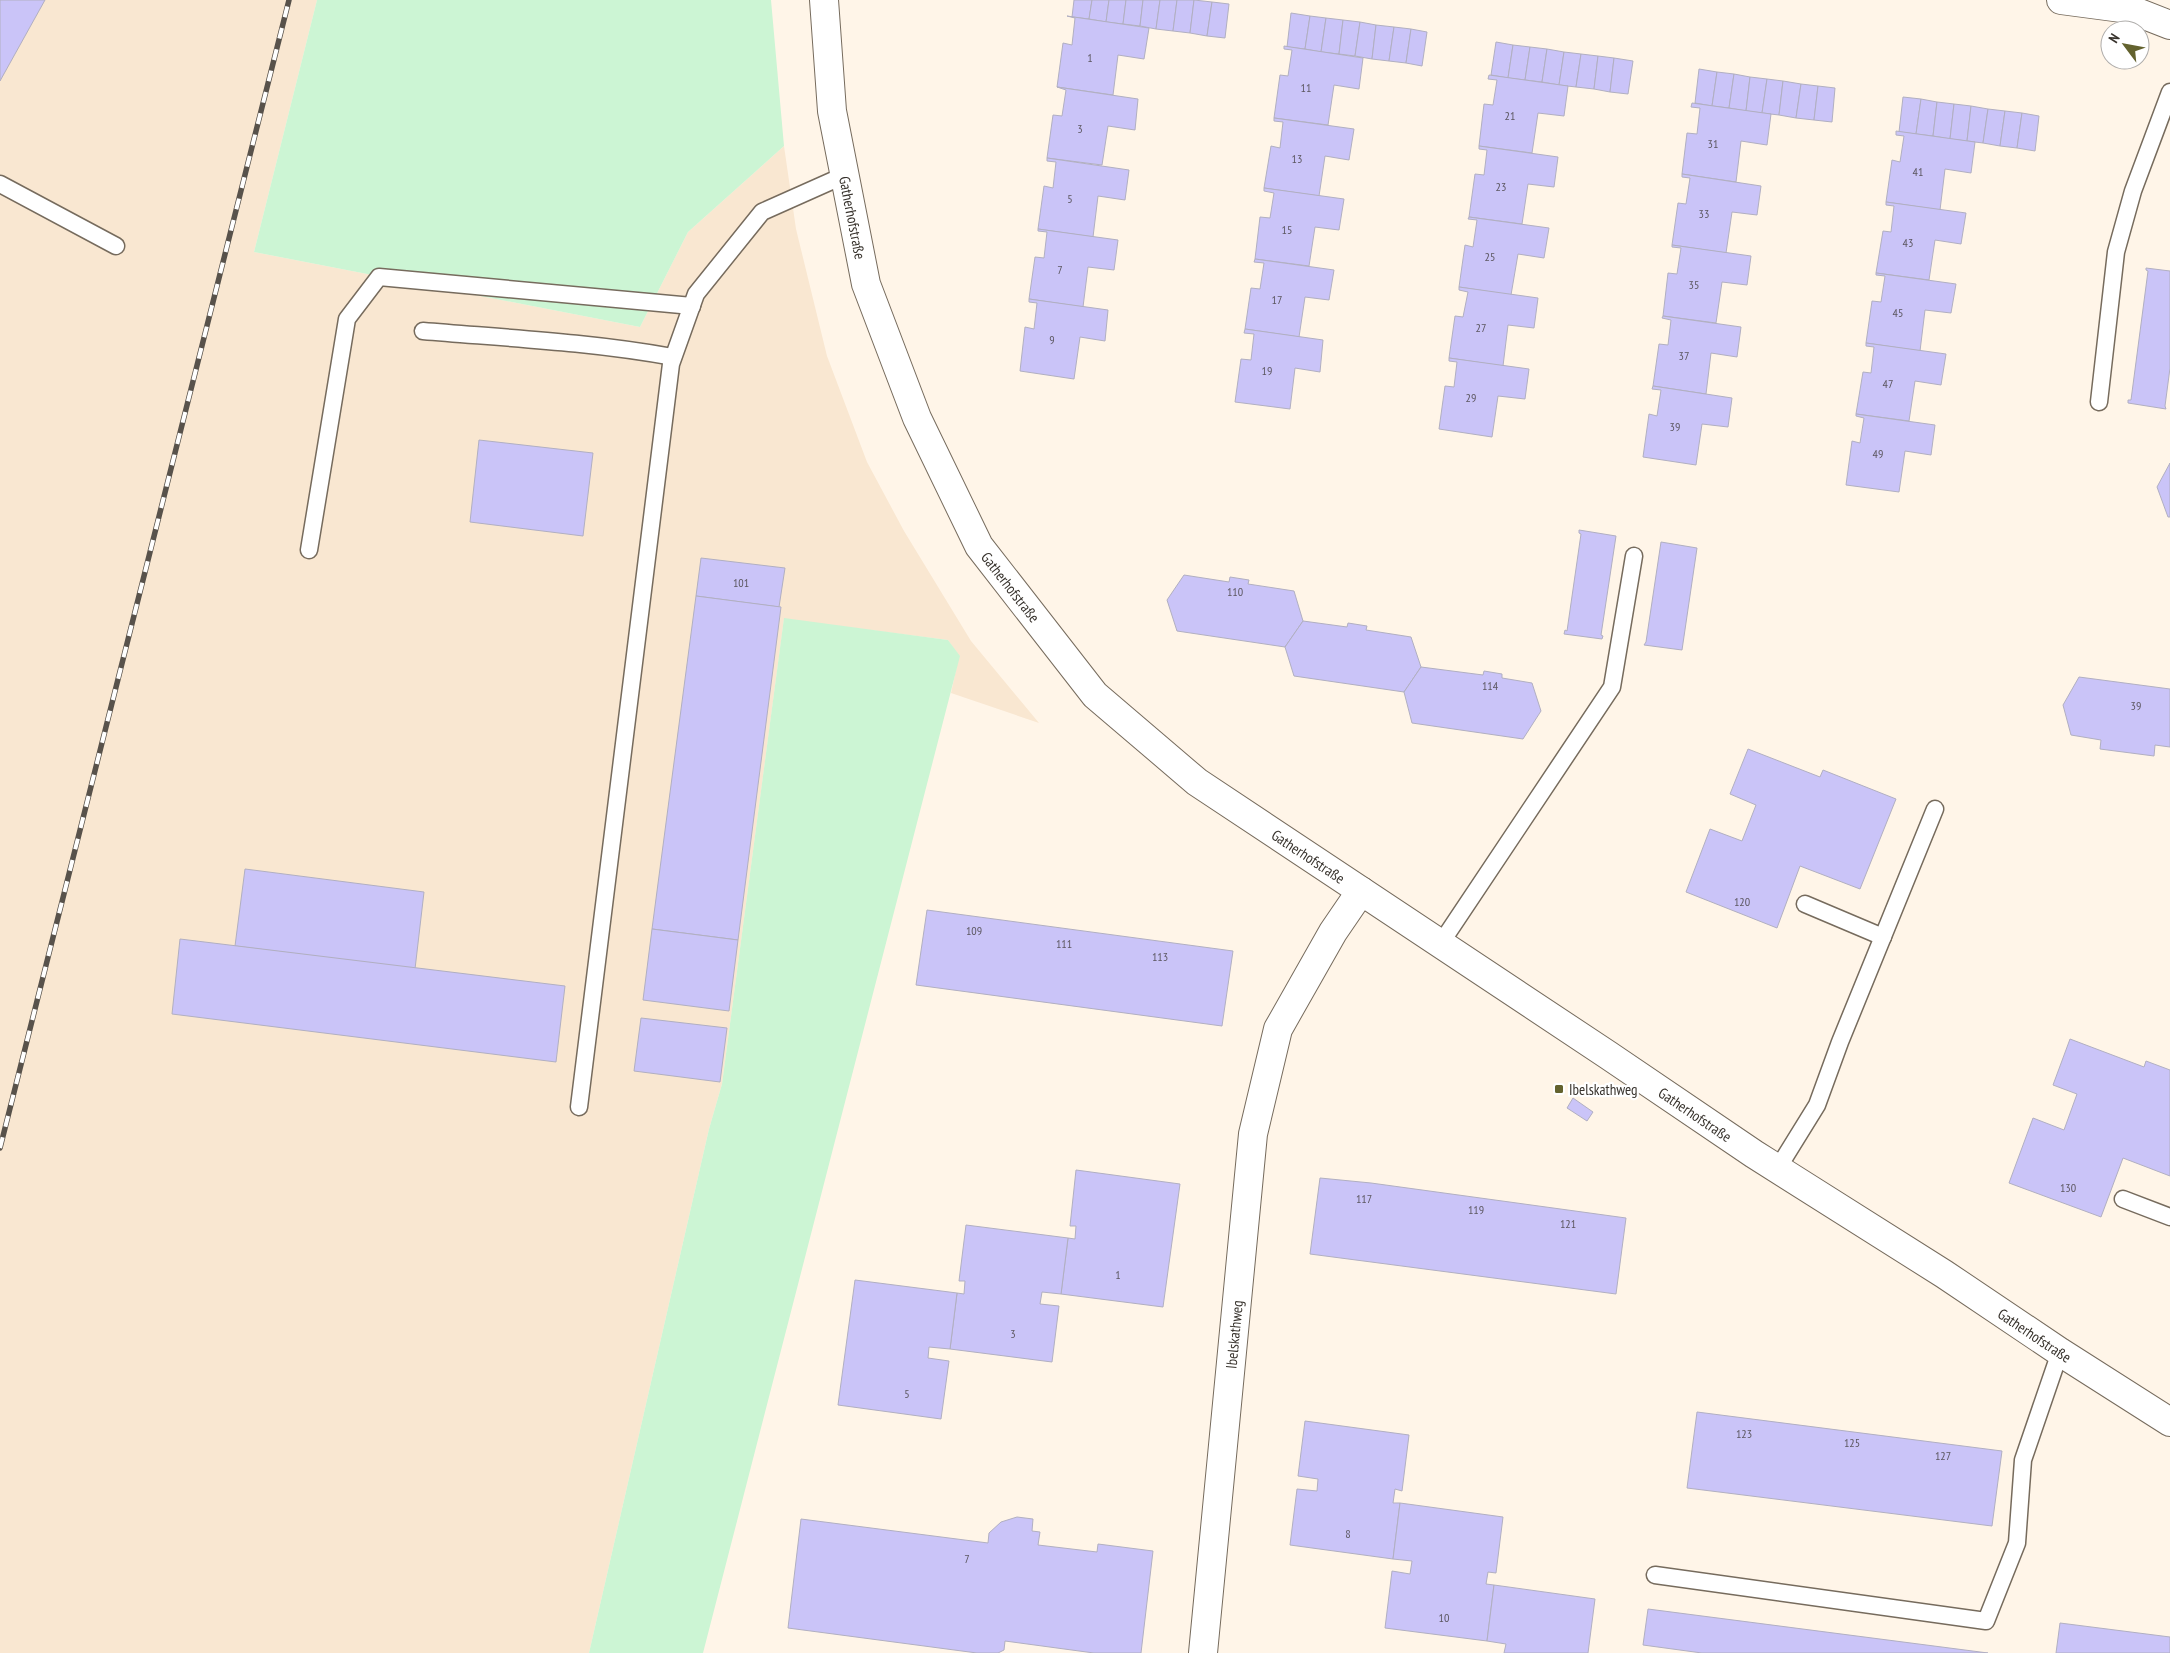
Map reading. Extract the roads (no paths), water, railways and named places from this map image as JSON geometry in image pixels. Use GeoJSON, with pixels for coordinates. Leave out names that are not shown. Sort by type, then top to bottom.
{"type":"FeatureCollection","features":[{"type":"Feature","properties":{"kind":"street","name":"Gatherhofstraße"},"geometry":{"type":"LineString","coordinates":[[824,0],[832,111],[866,284],[916,418],[979,546],[1096,695],[1197,782],[1754,1154],[1944,1274],[2060,1352],[2170,1422]]}},
{"type":"Feature","properties":{"kind":"street"},"geometry":{"type":"LineString","coordinates":[[2061,0],[2129,9],[2170,25]]}},
{"type":"Feature","properties":{"kind":"street","name":"Ibelskathweg"},"geometry":{"type":"LineString","coordinates":[[1203,1653],[1253,1134],[1278,1029],[1333,932],[1361,891]]}},
{"type":"Feature","properties":{"kind":"lane"},"geometry":{"type":"LineString","coordinates":[[2099,402],[2116,252],[2133,191],[2170,92]]}},
{"type":"Feature","properties":{"kind":"lane"},"geometry":{"type":"LineString","coordinates":[[579,1107],[673,357],[696,294],[762,212],[845,175]]}},
{"type":"Feature","properties":{"kind":"lane"},"geometry":{"type":"LineString","coordinates":[[0,184],[116,246]]}},
{"type":"Feature","properties":{"kind":"lane"},"geometry":{"type":"LineString","coordinates":[[308,550],[347,319],[379,277],[692,306]]}},
{"type":"Feature","properties":{"kind":"lane"},"geometry":{"type":"LineString","coordinates":[[423,332],[579,344],[636,350],[673,357]]}},
{"type":"Feature","properties":{"kind":"lane"},"geometry":{"type":"LineString","coordinates":[[1441,944],[1612,687],[1634,556]]}},
{"type":"Feature","properties":{"kind":"lane"},"geometry":{"type":"LineString","coordinates":[[1778,1168],[1817,1105],[1840,1042],[1935,809]]}},
{"type":"Feature","properties":{"kind":"lane"},"geometry":{"type":"LineString","coordinates":[[1805,904],[1883,936]]}},
{"type":"Feature","properties":{"kind":"lane"},"geometry":{"type":"LineString","coordinates":[[2122,1199],[2170,1217]]}},
{"type":"Feature","properties":{"kind":"lane"},"geometry":{"type":"LineString","coordinates":[[1656,1576],[1986,1621],[2017,1542],[2023,1460],[2060,1352]]}},
{"type":"Feature","properties":{"kind":"railway"},"geometry":{"type":"LineString","coordinates":[[0,1148],[289,0]]}},
{"type":"Feature","properties":{"kind":"place","name":"Ibelskathweg"},"geometry":{"type":"Point","coordinates":[1559,1089]}}]}
